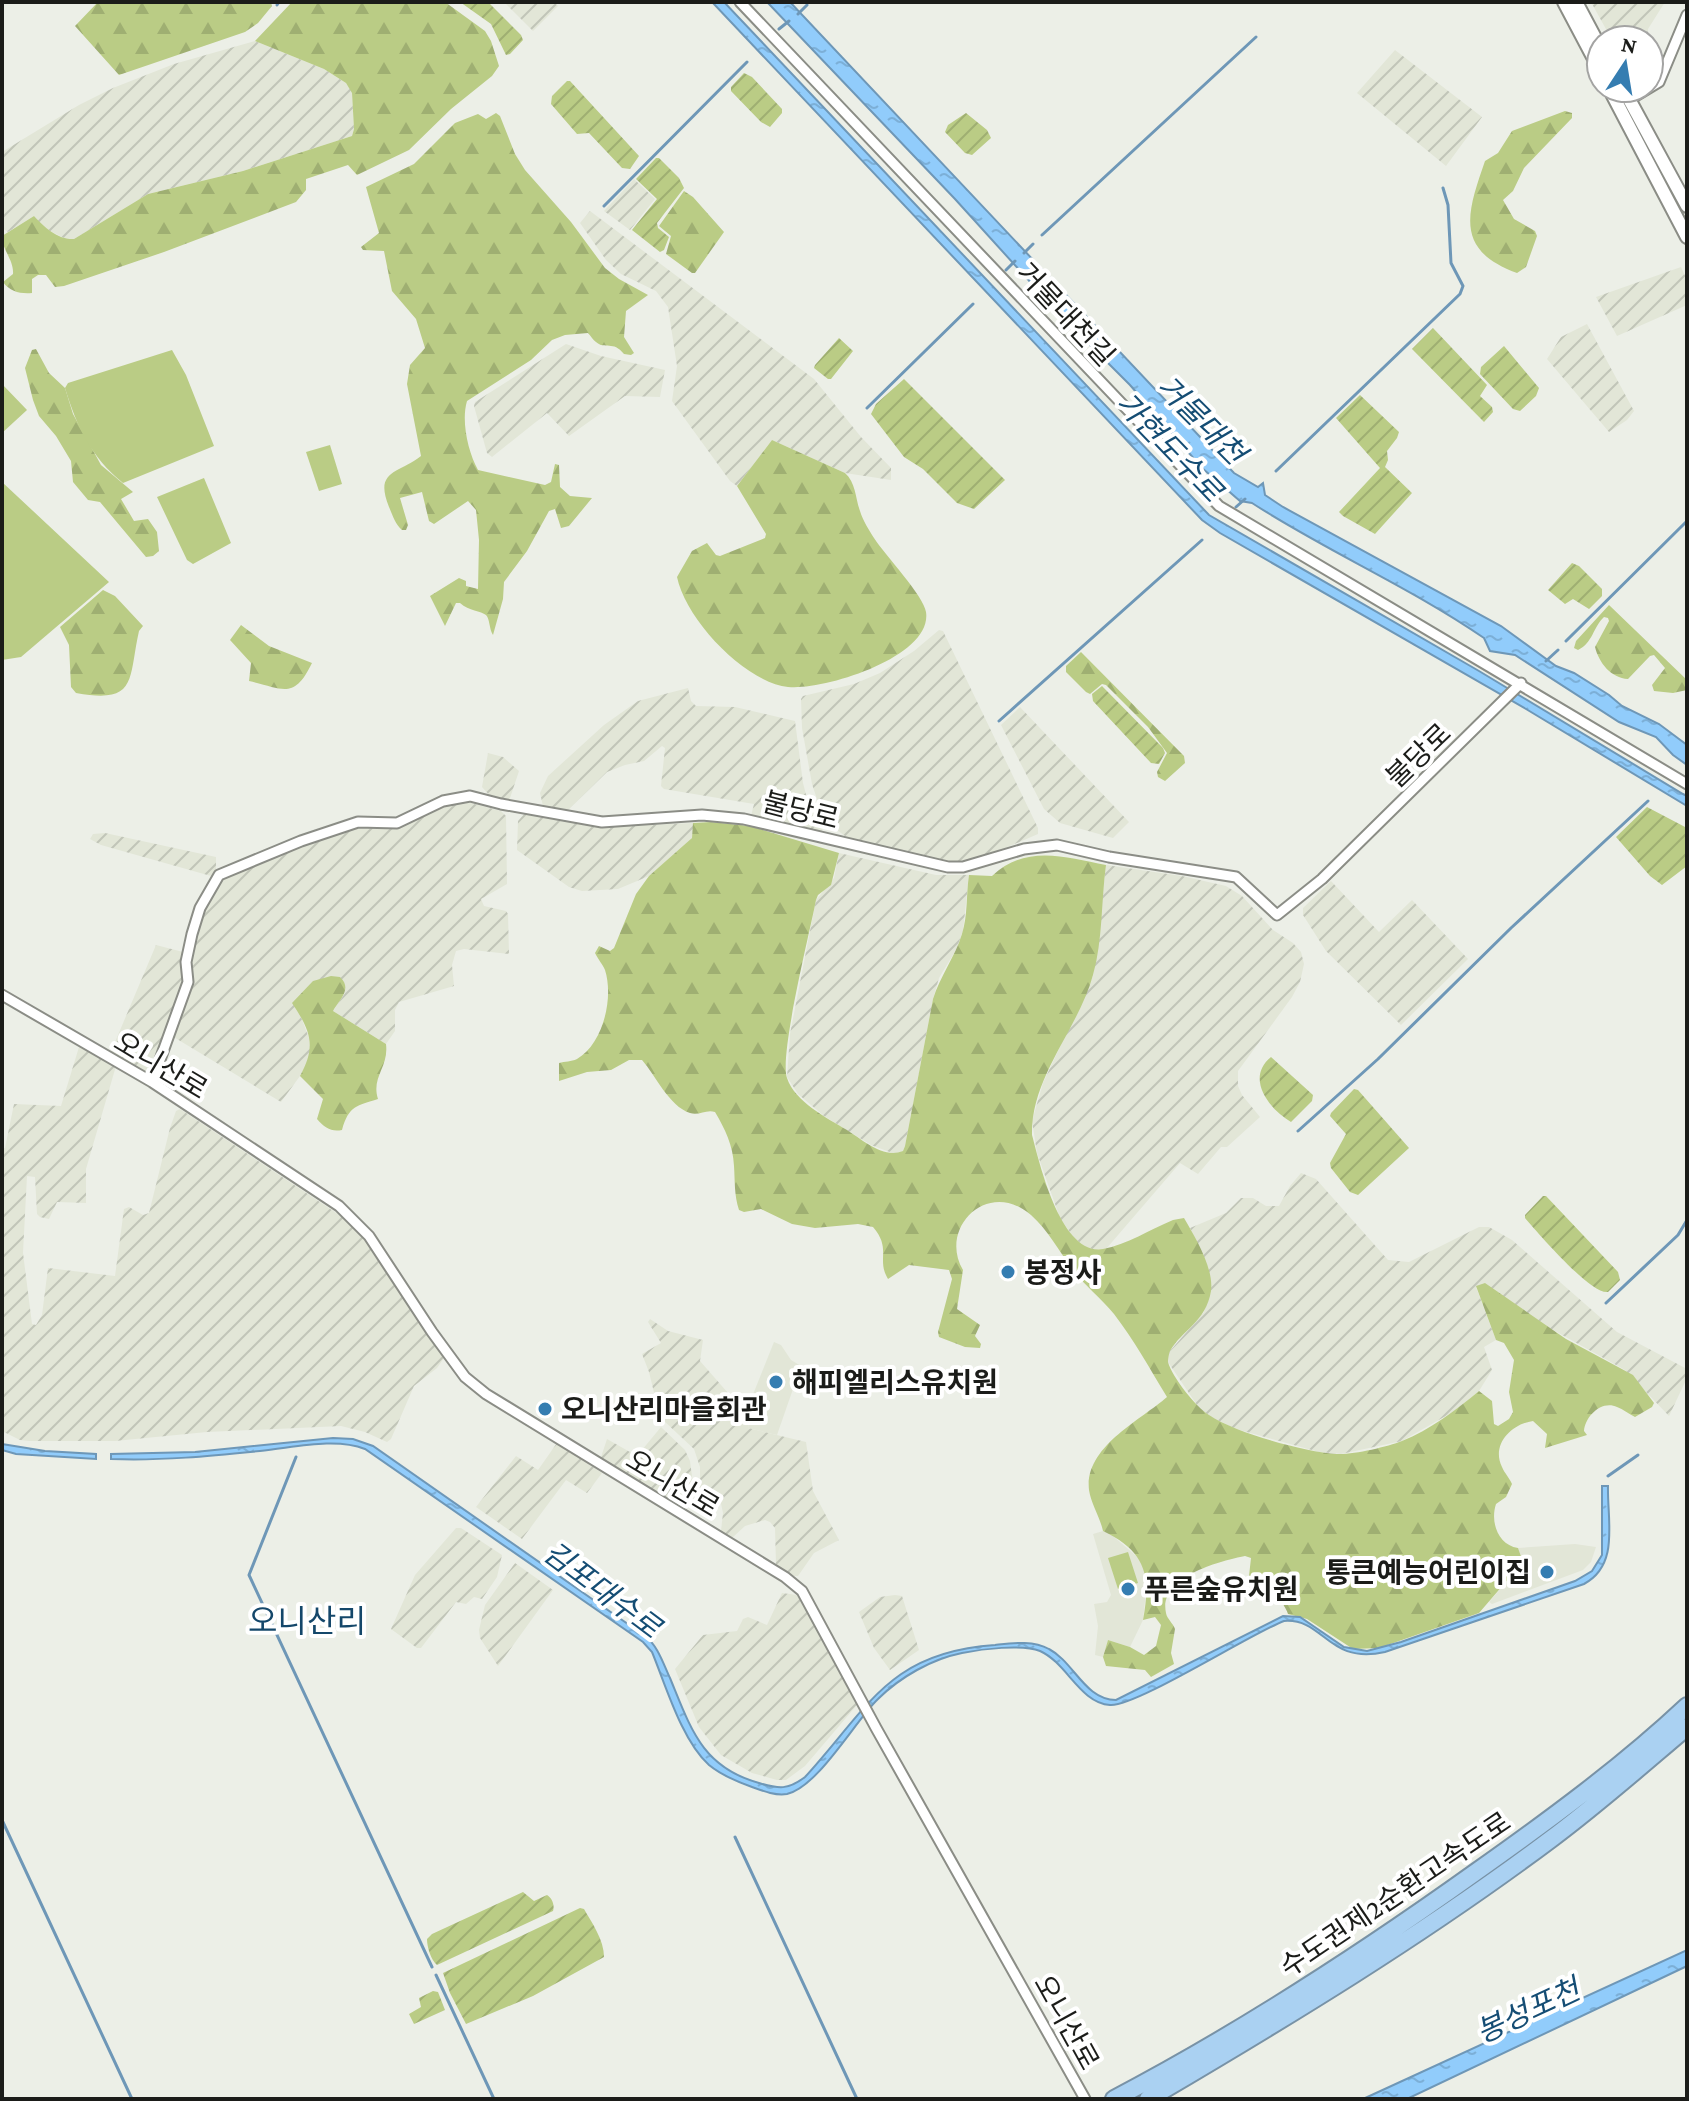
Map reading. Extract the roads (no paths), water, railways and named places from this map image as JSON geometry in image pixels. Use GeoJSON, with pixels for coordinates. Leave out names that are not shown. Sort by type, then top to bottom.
{"type":"FeatureCollection","features":[{"type":"Feature","properties":{"kind":"highway","name":"수도권제2순환고속도로"},"geometry":{"type":"LineString","coordinates":[[1122,2095],[1290,1998],[1379,1942],[1542,1825],[1687,1706]]}},
{"type":"Feature","properties":{"kind":"highway","name":"수도권제2순환고속도로"},"geometry":{"type":"LineString","coordinates":[[1148,2099],[1322,1996],[1434,1921],[1552,1839],[1687,1727]]}},
{"type":"Feature","properties":{"kind":"main road"},"geometry":{"type":"LineString","coordinates":[[1564,2],[1585,42]]}},
{"type":"Feature","properties":{"kind":"main road"},"geometry":{"type":"LineString","coordinates":[[1576,2],[1588,24]]}},
{"type":"Feature","properties":{"kind":"main road"},"geometry":{"type":"LineString","coordinates":[[1617,104],[1687,237]]}},
{"type":"Feature","properties":{"kind":"main road"},"geometry":{"type":"LineString","coordinates":[[1631,104],[1687,206]]}},
{"type":"Feature","properties":{"kind":"street","name":"거물대천길"},"geometry":{"type":"LineString","coordinates":[[740,2],[1219,506],[1521,683]]}},
{"type":"Feature","properties":{"kind":"street"},"geometry":{"type":"LineString","coordinates":[[1665,68],[1687,15]]}},
{"type":"Feature","properties":{"kind":"street","name":"불당로"},"geometry":{"type":"LineString","coordinates":[[152,1082],[188,982],[186,962],[200,908],[219,875],[301,841],[358,822],[397,823],[443,801],[470,796],[602,822],[702,815],[744,819],[948,867],[963,867],[1033,847],[1057,845],[1109,857],[1236,877],[1277,915],[1322,879],[1521,683]]}},
{"type":"Feature","properties":{"kind":"street"},"geometry":{"type":"LineString","coordinates":[[1521,683],[1687,784]]}},
{"type":"Feature","properties":{"kind":"street","name":"오니산로"},"geometry":{"type":"LineString","coordinates":[[2,995],[152,1082],[339,1206],[354,1219],[385,1259],[465,1377],[486,1394],[785,1577],[802,1591],[1085,2099]]}},
{"type":"Feature","properties":{"kind":"water"},"geometry":{"type":"Polygon","coordinates":[[[712,2],[724,2],[1209,515],[1687,796],[1687,806],[1202,520],[712,2]]]}},
{"type":"Feature","properties":{"kind":"water"},"geometry":{"type":"Polygon","coordinates":[[[767,2],[790,2],[1234,473],[1258,487],[1263,483],[1265,495],[1283,507],[1501,626],[1556,666],[1574,673],[1622,706],[1659,724],[1687,745],[1687,765],[1656,737],[1619,722],[1515,655],[1490,651],[1484,638],[1427,602],[1252,503],[1240,501],[1202,468],[1130,385],[1061,316],[955,199],[767,2]]]}},
{"type":"Feature","properties":{"kind":"water"},"geometry":{"type":"Polygon","coordinates":[[[333,1438],[353,1439],[373,1446],[645,1636],[657,1650],[692,1729],[711,1756],[740,1776],[778,1787],[788,1786],[805,1777],[865,1706],[905,1671],[959,1650],[1016,1643],[1043,1646],[1066,1662],[1096,1694],[1116,1700],[1283,1616],[1300,1617],[1344,1647],[1367,1651],[1575,1581],[1592,1571],[1602,1555],[1602,1486],[1608,1486],[1609,1541],[1603,1565],[1584,1584],[1385,1652],[1351,1652],[1338,1647],[1309,1626],[1284,1621],[1168,1683],[1110,1705],[1090,1697],[1058,1664],[1040,1651],[1002,1648],[951,1656],[917,1670],[896,1683],[869,1709],[811,1779],[799,1789],[778,1794],[730,1778],[699,1755],[676,1712],[652,1652],[643,1642],[365,1449],[340,1444],[313,1444],[186,1458],[111,1459],[111,1454],[195,1452],[333,1438]]]}},
{"type":"Feature","properties":{"kind":"water"},"geometry":{"type":"Polygon","coordinates":[[[2,1444],[45,1451],[96,1454],[96,1459],[16,1454],[2,1450],[2,1444]]]}},
{"type":"Feature","properties":{"kind":"water"},"geometry":{"type":"Polygon","coordinates":[[[1687,1950],[1687,1966],[1407,2099],[1363,2099],[1687,1950]]]}},
{"type":"Feature","properties":{"kind":"waterway"},"geometry":{"type":"LineString","coordinates":[[798,14],[807,5]]}},
{"type":"Feature","properties":{"kind":"waterway"},"geometry":{"type":"LineString","coordinates":[[779,29],[789,21]]}},
{"type":"Feature","properties":{"kind":"waterway"},"geometry":{"type":"LineString","coordinates":[[1042,235],[1256,37]]}},
{"type":"Feature","properties":{"kind":"waterway"},"geometry":{"type":"LineString","coordinates":[[604,206],[747,62]]}},
{"type":"Feature","properties":{"kind":"waterway"},"geometry":{"type":"LineString","coordinates":[[1276,471],[1460,294],[1463,286],[1451,263],[1448,205],[1443,188]]}},
{"type":"Feature","properties":{"kind":"waterway"},"geometry":{"type":"LineString","coordinates":[[1024,253],[1033,244]]}},
{"type":"Feature","properties":{"kind":"waterway"},"geometry":{"type":"LineString","coordinates":[[1006,270],[1015,261]]}},
{"type":"Feature","properties":{"kind":"waterway"},"geometry":{"type":"LineString","coordinates":[[867,408],[973,304]]}},
{"type":"Feature","properties":{"kind":"waterway"},"geometry":{"type":"LineString","coordinates":[[1236,507],[1245,499]]}},
{"type":"Feature","properties":{"kind":"waterway"},"geometry":{"type":"LineString","coordinates":[[1566,641],[1687,521]]}},
{"type":"Feature","properties":{"kind":"waterway"},"geometry":{"type":"LineString","coordinates":[[999,721],[1202,540]]}},
{"type":"Feature","properties":{"kind":"waterway"},"geometry":{"type":"LineString","coordinates":[[1546,661],[1558,650]]}},
{"type":"Feature","properties":{"kind":"waterway"},"geometry":{"type":"LineString","coordinates":[[1298,1131],[1378,1059],[1511,928],[1648,801]]}},
{"type":"Feature","properties":{"kind":"waterway"},"geometry":{"type":"LineString","coordinates":[[1606,1303],[1678,1235],[1687,1220]]}},
{"type":"Feature","properties":{"kind":"waterway","name":"김포대수로"},"geometry":{"type":"LineString","coordinates":[[1608,1476],[1638,1455]]}},
{"type":"Feature","properties":{"kind":"waterway"},"geometry":{"type":"LineString","coordinates":[[296,1457],[249,1575],[432,1967]]}},
{"type":"Feature","properties":{"kind":"waterway"},"geometry":{"type":"LineString","coordinates":[[2,1820],[132,2099]]}},
{"type":"Feature","properties":{"kind":"waterway"},"geometry":{"type":"LineString","coordinates":[[735,1837],[857,2099]]}},
{"type":"Feature","properties":{"kind":"waterway"},"geometry":{"type":"LineString","coordinates":[[436,1975],[494,2099]]}},
{"type":"Feature","properties":{"kind":"place","name":"봉정사"},"geometry":{"type":"Point","coordinates":[1008,1272]}},
{"type":"Feature","properties":{"kind":"place","name":"해피엘리스유치원"},"geometry":{"type":"Point","coordinates":[776,1382]}},
{"type":"Feature","properties":{"kind":"place","name":"오니산리마을회관"},"geometry":{"type":"Point","coordinates":[545,1409]}},
{"type":"Feature","properties":{"kind":"place","name":"통큰예능어린이집"},"geometry":{"type":"Point","coordinates":[1547,1572]}},
{"type":"Feature","properties":{"kind":"place","name":"푸른숲유치원"},"geometry":{"type":"Point","coordinates":[1128,1589]}},
{"type":"Feature","properties":{"kind":"district","name":"오니산리"},"geometry":{"type":"Point","coordinates":[307,1621]}},
{"type":"Feature","properties":{"kind":"water label","name":"거물대천"},"geometry":{"type":"Point","coordinates":[1201,420]}},
{"type":"Feature","properties":{"kind":"water label","name":"가현도수로"},"geometry":{"type":"Point","coordinates":[1169,447]}},
{"type":"Feature","properties":{"kind":"water label","name":"봉성포천"},"geometry":{"type":"Point","coordinates":[1528,2011]}}]}
